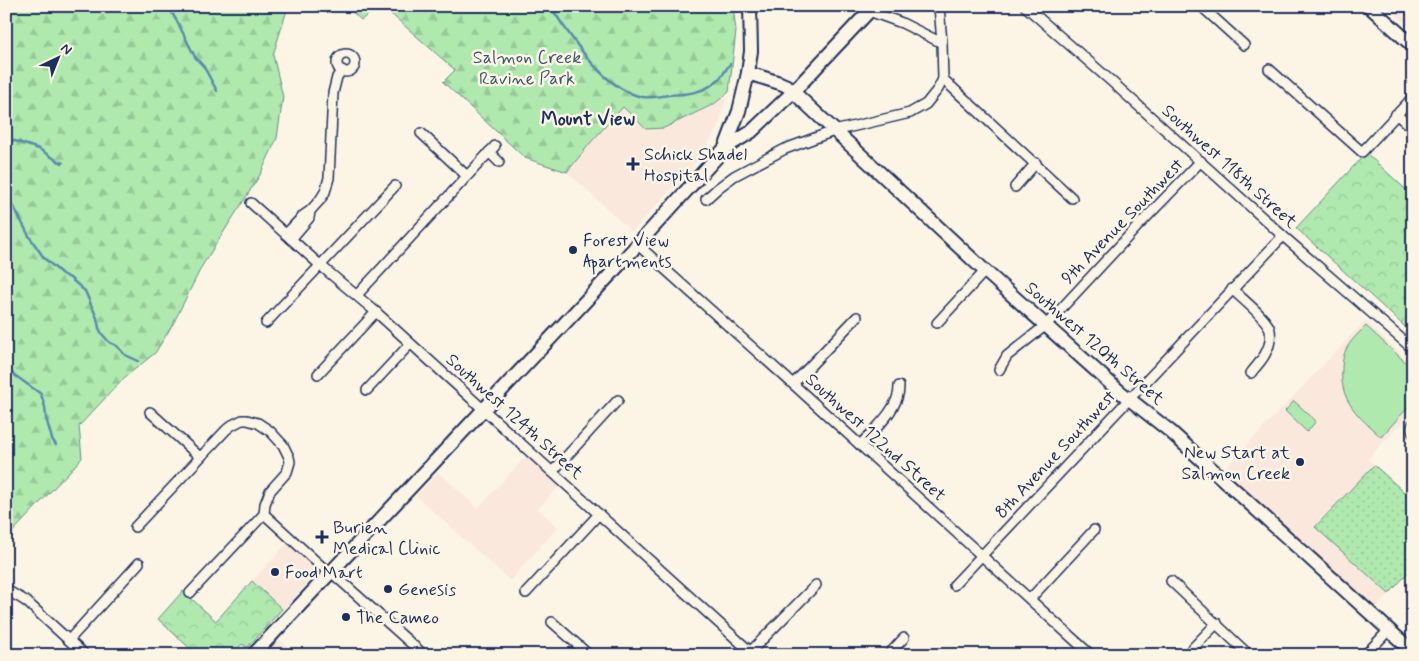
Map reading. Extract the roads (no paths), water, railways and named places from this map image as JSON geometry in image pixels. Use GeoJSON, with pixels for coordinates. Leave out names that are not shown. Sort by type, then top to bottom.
{"type":"FeatureCollection","features":[{"type":"Feature","properties":{"kind":"street"},"geometry":{"type":"LineString","coordinates":[[725,148],[739,111],[748,73],[751,51],[750,6]]}},
{"type":"Feature","properties":{"kind":"street"},"geometry":{"type":"LineString","coordinates":[[706,199],[734,176],[794,145],[834,131],[910,113],[922,106],[932,97],[943,79],[939,6]]}},
{"type":"Feature","properties":{"kind":"street","name":"Southwest 118th Street"},"geometry":{"type":"LineString","coordinates":[[1025,6],[1413,349]]}},
{"type":"Feature","properties":{"kind":"street"},"geometry":{"type":"LineString","coordinates":[[1200,6],[1244,45]]}},
{"type":"Feature","properties":{"kind":"street"},"geometry":{"type":"LineString","coordinates":[[1369,6],[1413,46]]}},
{"type":"Feature","properties":{"kind":"street"},"geometry":{"type":"LineString","coordinates":[[253,655],[638,245],[725,148],[751,132],[793,92],[869,8],[942,43]]}},
{"type":"Feature","properties":{"kind":"street"},"geometry":{"type":"LineString","coordinates":[[1269,69],[1362,152],[1413,97]]}},
{"type":"Feature","properties":{"kind":"street"},"geometry":{"type":"LineString","coordinates":[[288,236],[309,218],[310,212],[325,192],[329,178],[333,93],[337,77],[342,70]]}},
{"type":"Feature","properties":{"kind":"street","name":"Southwest 120th Street"},"geometry":{"type":"LineString","coordinates":[[748,73],[780,83],[793,92],[985,271],[1129,398],[1171,432],[1413,652]]}},
{"type":"Feature","properties":{"kind":"street"},"geometry":{"type":"LineString","coordinates":[[943,79],[1072,198]]}},
{"type":"Feature","properties":{"kind":"street"},"geometry":{"type":"LineString","coordinates":[[1396,114],[1413,129]]}},
{"type":"Feature","properties":{"kind":"street"},"geometry":{"type":"LineString","coordinates":[[421,133],[467,176]]}},
{"type":"Feature","properties":{"kind":"street"},"geometry":{"type":"LineString","coordinates":[[357,295],[492,149],[500,162]]}},
{"type":"Feature","properties":{"kind":"street","name":"9th Avenue Southwest"},"geometry":{"type":"LineString","coordinates":[[1000,370],[1007,356],[1046,325],[1201,161]]}},
{"type":"Feature","properties":{"kind":"street"},"geometry":{"type":"LineString","coordinates":[[1015,187],[1036,163]]}},
{"type":"Feature","properties":{"kind":"street"},"geometry":{"type":"LineString","coordinates":[[266,323],[395,186]]}},
{"type":"Feature","properties":{"kind":"street","name":"Southwest 124th Street"},"geometry":{"type":"LineString","coordinates":[[251,203],[376,312],[752,653]]}},
{"type":"Feature","properties":{"kind":"street","name":"8th Avenue Southwest"},"geometry":{"type":"LineString","coordinates":[[954,585],[1283,236]]}},
{"type":"Feature","properties":{"kind":"street","name":"Southwest 122nd Street"},"geometry":{"type":"LineString","coordinates":[[638,245],[1092,655]]}},
{"type":"Feature","properties":{"kind":"street"},"geometry":{"type":"LineString","coordinates":[[937,323],[985,271]]}},
{"type":"Feature","properties":{"kind":"street"},"geometry":{"type":"LineString","coordinates":[[1232,289],[1264,320],[1270,329],[1268,348],[1263,359],[1251,372]]}},
{"type":"Feature","properties":{"kind":"street"},"geometry":{"type":"LineString","coordinates":[[318,374],[376,312]]}},
{"type":"Feature","properties":{"kind":"street"},"geometry":{"type":"LineString","coordinates":[[793,384],[857,317]]}},
{"type":"Feature","properties":{"kind":"street"},"geometry":{"type":"LineString","coordinates":[[367,390],[410,344]]}},
{"type":"Feature","properties":{"kind":"street"},"geometry":{"type":"LineString","coordinates":[[860,445],[890,412],[898,398],[899,386]]}},
{"type":"Feature","properties":{"kind":"street"},"geometry":{"type":"LineString","coordinates":[[553,471],[618,400]]}},
{"type":"Feature","properties":{"kind":"street"},"geometry":{"type":"LineString","coordinates":[[150,412],[200,457]]}},
{"type":"Feature","properties":{"kind":"street"},"geometry":{"type":"LineString","coordinates":[[135,527],[226,430],[238,421],[247,420],[258,423],[270,431],[283,445],[290,462],[286,472],[270,491],[265,504],[264,514],[190,593]]}},
{"type":"Feature","properties":{"kind":"street"},"geometry":{"type":"LineString","coordinates":[[1413,424],[1413,433]]}},
{"type":"Feature","properties":{"kind":"street"},"geometry":{"type":"LineString","coordinates":[[264,514],[424,655]]}},
{"type":"Feature","properties":{"kind":"street"},"geometry":{"type":"LineString","coordinates":[[526,593],[599,514]]}},
{"type":"Feature","properties":{"kind":"street"},"geometry":{"type":"LineString","coordinates":[[1030,599],[1094,530]]}},
{"type":"Feature","properties":{"kind":"street"},"geometry":{"type":"LineString","coordinates":[[69,640],[139,563]]}},
{"type":"Feature","properties":{"kind":"street"},"geometry":{"type":"LineString","coordinates":[[1171,581],[1249,655]]}},
{"type":"Feature","properties":{"kind":"street"},"geometry":{"type":"LineString","coordinates":[[752,653],[816,585]]}},
{"type":"Feature","properties":{"kind":"street"},"geometry":{"type":"LineString","coordinates":[[6,589],[10,597],[23,599],[86,655]]}},
{"type":"Feature","properties":{"kind":"street"},"geometry":{"type":"LineString","coordinates":[[552,622],[589,655]]}},
{"type":"Feature","properties":{"kind":"street"},"geometry":{"type":"LineString","coordinates":[[1186,655],[1217,623]]}},
{"type":"Feature","properties":{"kind":"street"},"geometry":{"type":"LineString","coordinates":[[1365,655],[1388,631]]}},
{"type":"Feature","properties":{"kind":"street"},"geometry":{"type":"LineString","coordinates":[[888,655],[904,638]]}},
{"type":"Feature","properties":{"kind":"waterway"},"geometry":{"type":"LineString","coordinates":[[168,6],[195,57],[204,67],[217,91]]}},
{"type":"Feature","properties":{"kind":"waterway"},"geometry":{"type":"LineString","coordinates":[[549,6],[580,49],[598,70],[619,87],[643,97],[683,94],[702,90],[714,84],[730,64]]}},
{"type":"Feature","properties":{"kind":"waterway"},"geometry":{"type":"LineString","coordinates":[[6,138],[39,149],[63,163]]}},
{"type":"Feature","properties":{"kind":"waterway"},"geometry":{"type":"LineString","coordinates":[[6,196],[44,258],[85,291],[102,334],[125,355],[138,361]]}},
{"type":"Feature","properties":{"kind":"waterway"},"geometry":{"type":"LineString","coordinates":[[6,369],[41,394],[52,439],[56,445]]}},
{"type":"Feature","properties":{"kind":"place","name":"Schick Shadel Hospital"},"geometry":{"type":"Point","coordinates":[633,164]}},
{"type":"Feature","properties":{"kind":"place","name":"Forest View Apartments"},"geometry":{"type":"Point","coordinates":[573,250]}},
{"type":"Feature","properties":{"kind":"place","name":"New Start at Salmon Creek"},"geometry":{"type":"Point","coordinates":[1300,462]}},
{"type":"Feature","properties":{"kind":"place","name":"Burien Medical Clinic"},"geometry":{"type":"Point","coordinates":[322,537]}},
{"type":"Feature","properties":{"kind":"place","name":"Food Mart"},"geometry":{"type":"Point","coordinates":[275,572]}},
{"type":"Feature","properties":{"kind":"place","name":"Genesis"},"geometry":{"type":"Point","coordinates":[388,589]}},
{"type":"Feature","properties":{"kind":"place","name":"The Cameo"},"geometry":{"type":"Point","coordinates":[346,617]}},
{"type":"Feature","properties":{"kind":"district","name":"Mount View"},"geometry":{"type":"Point","coordinates":[588,118]}},
{"type":"Feature","properties":{"kind":"park label","name":"Salmon Creek Ravine Park"},"geometry":{"type":"Point","coordinates":[527,67]}}]}
